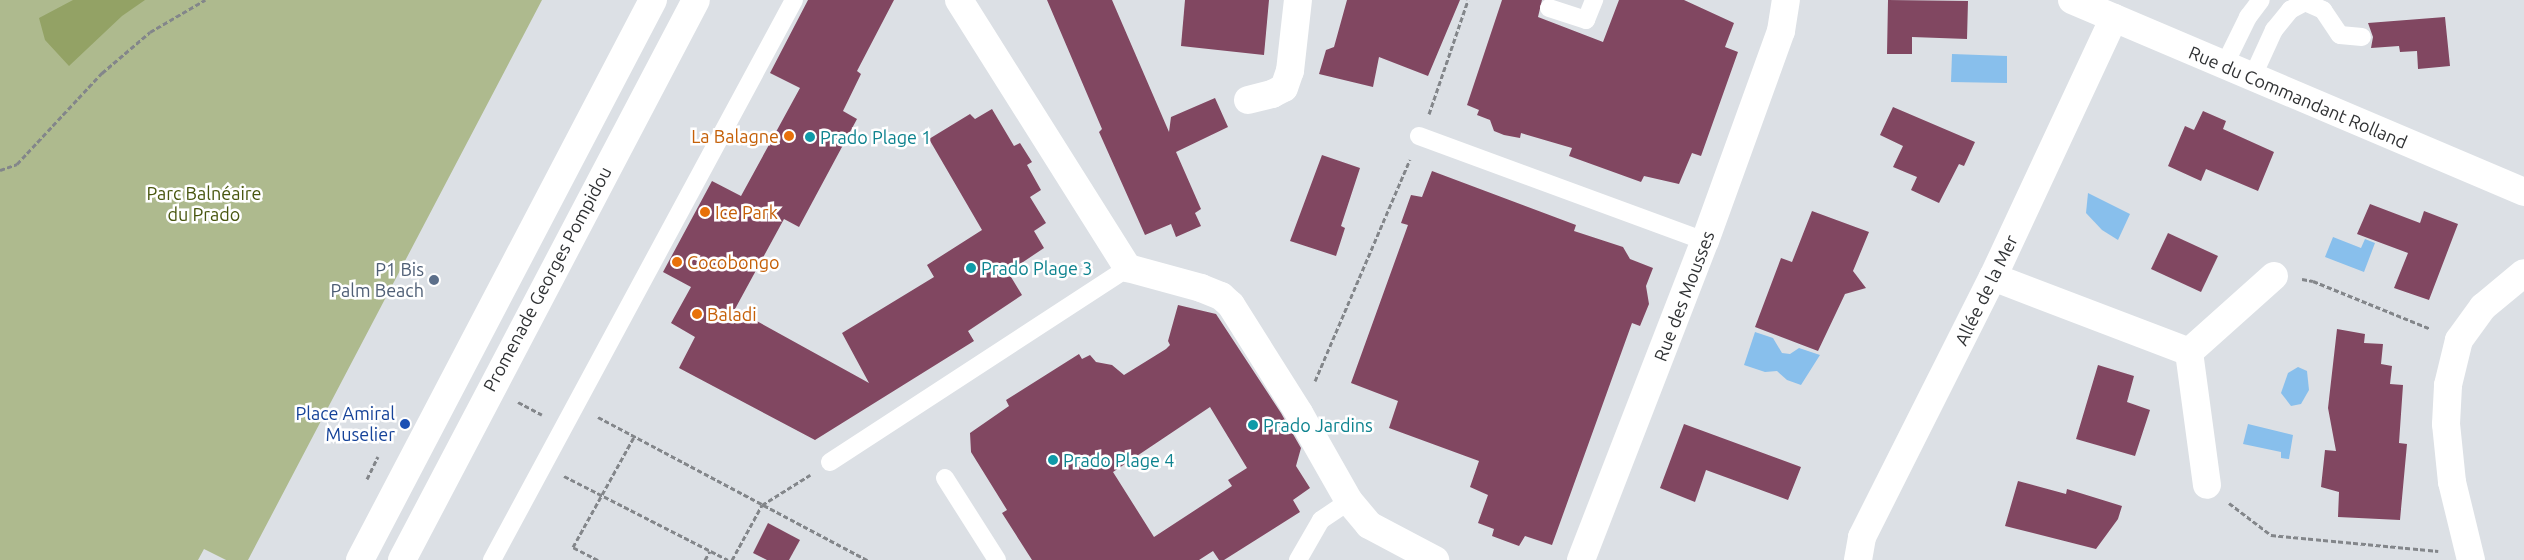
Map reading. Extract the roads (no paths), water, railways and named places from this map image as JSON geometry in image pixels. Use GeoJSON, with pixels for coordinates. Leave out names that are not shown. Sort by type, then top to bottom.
{"type":"FeatureCollection","features":[{"type":"Feature","properties":{"kind":"street","name":"Promenade Georges Pompidou"},"geometry":{"type":"LineString","coordinates":[[360,560],[653,0]]}},
{"type":"Feature","properties":{"kind":"street","name":"Promenade Georges Pompidou"},"geometry":{"type":"LineString","coordinates":[[402,560],[696,0]]}},
{"type":"Feature","properties":{"kind":"street"},"geometry":{"type":"LineString","coordinates":[[959,0],[1104,234],[1128,268],[1221,296],[1231,305],[1299,413],[1349,501],[1368,525],[1435,560]]}},
{"type":"Feature","properties":{"kind":"street"},"geometry":{"type":"LineString","coordinates":[[1248,100],[1272,94],[1284,88],[1290,71],[1298,0]]}},
{"type":"Feature","properties":{"kind":"street","name":"Rue des Mousses"},"geometry":{"type":"LineString","coordinates":[[1582,560],[1705,241],[1781,31],[1786,0]]}},
{"type":"Feature","properties":{"kind":"street","name":"Rue des Mousses"},"geometry":{"type":"LineString","coordinates":[[1781,31],[1803,0]]}},
{"type":"Feature","properties":{"kind":"street","name":"Rue du Commandant Rolland"},"geometry":{"type":"LineString","coordinates":[[2072,0],[2524,192]]}},
{"type":"Feature","properties":{"kind":"street","name":"Allée de la Mer"},"geometry":{"type":"LineString","coordinates":[[1858,560],[1862,537],[1993,277],[2114,18]]}},
{"type":"Feature","properties":{"kind":"street"},"geometry":{"type":"LineString","coordinates":[[2470,557],[2452,482],[2446,424],[2448,385],[2459,340],[2483,307],[2524,273]]}},
{"type":"Feature","properties":{"kind":"street"},"geometry":{"type":"LineString","coordinates":[[2189,352],[2274,276]]}},
{"type":"Feature","properties":{"kind":"street"},"geometry":{"type":"LineString","coordinates":[[1993,277],[2189,352]]}},
{"type":"Feature","properties":{"kind":"street"},"geometry":{"type":"LineString","coordinates":[[2189,352],[2207,485]]}},
{"type":"Feature","properties":{"kind":"lane"},"geometry":{"type":"LineString","coordinates":[[492,560],[794,0]]}},
{"type":"Feature","properties":{"kind":"lane"},"geometry":{"type":"LineString","coordinates":[[1549,8],[1586,20],[1594,0]]}},
{"type":"Feature","properties":{"kind":"lane"},"geometry":{"type":"LineString","coordinates":[[2224,66],[2248,17],[2261,0]]}},
{"type":"Feature","properties":{"kind":"lane"},"geometry":{"type":"LineString","coordinates":[[2252,78],[2274,30],[2290,10],[2306,2],[2323,10],[2340,35],[2362,37]]}},
{"type":"Feature","properties":{"kind":"lane"},"geometry":{"type":"LineString","coordinates":[[1419,136],[1705,241]]}},
{"type":"Feature","properties":{"kind":"lane"},"geometry":{"type":"LineString","coordinates":[[830,462],[1128,268]]}},
{"type":"Feature","properties":{"kind":"lane"},"geometry":{"type":"LineString","coordinates":[[945,478],[998,560]]}},
{"type":"Feature","properties":{"kind":"lane"},"geometry":{"type":"LineString","coordinates":[[1298,560],[1321,520],[1349,501]]}},
{"type":"Feature","properties":{"kind":"water"},"geometry":{"type":"Polygon","coordinates":[[[1952,54],[2007,56],[2007,83],[1951,82],[1952,54]]]}},
{"type":"Feature","properties":{"kind":"water"},"geometry":{"type":"Polygon","coordinates":[[[2088,193],[2130,214],[2118,240],[2102,230],[2086,213],[2088,193]]]}},
{"type":"Feature","properties":{"kind":"water"},"geometry":{"type":"Polygon","coordinates":[[[2333,237],[2361,248],[2365,239],[2375,243],[2364,272],[2325,257],[2333,237]]]}},
{"type":"Feature","properties":{"kind":"water"},"geometry":{"type":"Polygon","coordinates":[[[1755,332],[1773,338],[1782,353],[1790,354],[1799,348],[1820,355],[1801,385],[1787,380],[1777,371],[1765,372],[1744,365],[1755,332]]]}},
{"type":"Feature","properties":{"kind":"water"},"geometry":{"type":"Polygon","coordinates":[[[2298,367],[2307,371],[2309,390],[2301,404],[2291,406],[2281,393],[2288,373],[2298,367]]]}},
{"type":"Feature","properties":{"kind":"water"},"geometry":{"type":"Polygon","coordinates":[[[2248,424],[2293,435],[2289,459],[2281,458],[2281,452],[2243,444],[2248,424]]]}},
{"type":"Feature","properties":{"kind":"place","name":"La Balagne"},"geometry":{"type":"Point","coordinates":[789,136]}},
{"type":"Feature","properties":{"kind":"place","name":"Prado Plage 1"},"geometry":{"type":"Point","coordinates":[810,137]}},
{"type":"Feature","properties":{"kind":"place","name":"Ice Park"},"geometry":{"type":"Point","coordinates":[705,212]}},
{"type":"Feature","properties":{"kind":"place","name":"Cocobongo"},"geometry":{"type":"Point","coordinates":[677,262]}},
{"type":"Feature","properties":{"kind":"place","name":"Prado Plage 3"},"geometry":{"type":"Point","coordinates":[971,268]}},
{"type":"Feature","properties":{"kind":"place","name":"P1 Bis Palm Beach"},"geometry":{"type":"Point","coordinates":[434,280]}},
{"type":"Feature","properties":{"kind":"place","name":"Baladi"},"geometry":{"type":"Point","coordinates":[697,314]}},
{"type":"Feature","properties":{"kind":"place","name":"Place Amiral Muselier"},"geometry":{"type":"Point","coordinates":[405,424]}},
{"type":"Feature","properties":{"kind":"place","name":"Prado Jardins"},"geometry":{"type":"Point","coordinates":[1253,425]}},
{"type":"Feature","properties":{"kind":"place","name":"Prado Plage 4"},"geometry":{"type":"Point","coordinates":[1053,460]}},
{"type":"Feature","properties":{"kind":"park label","name":"Parc Balnéaire du Prado"},"geometry":{"type":"Point","coordinates":[204,204]}}]}
